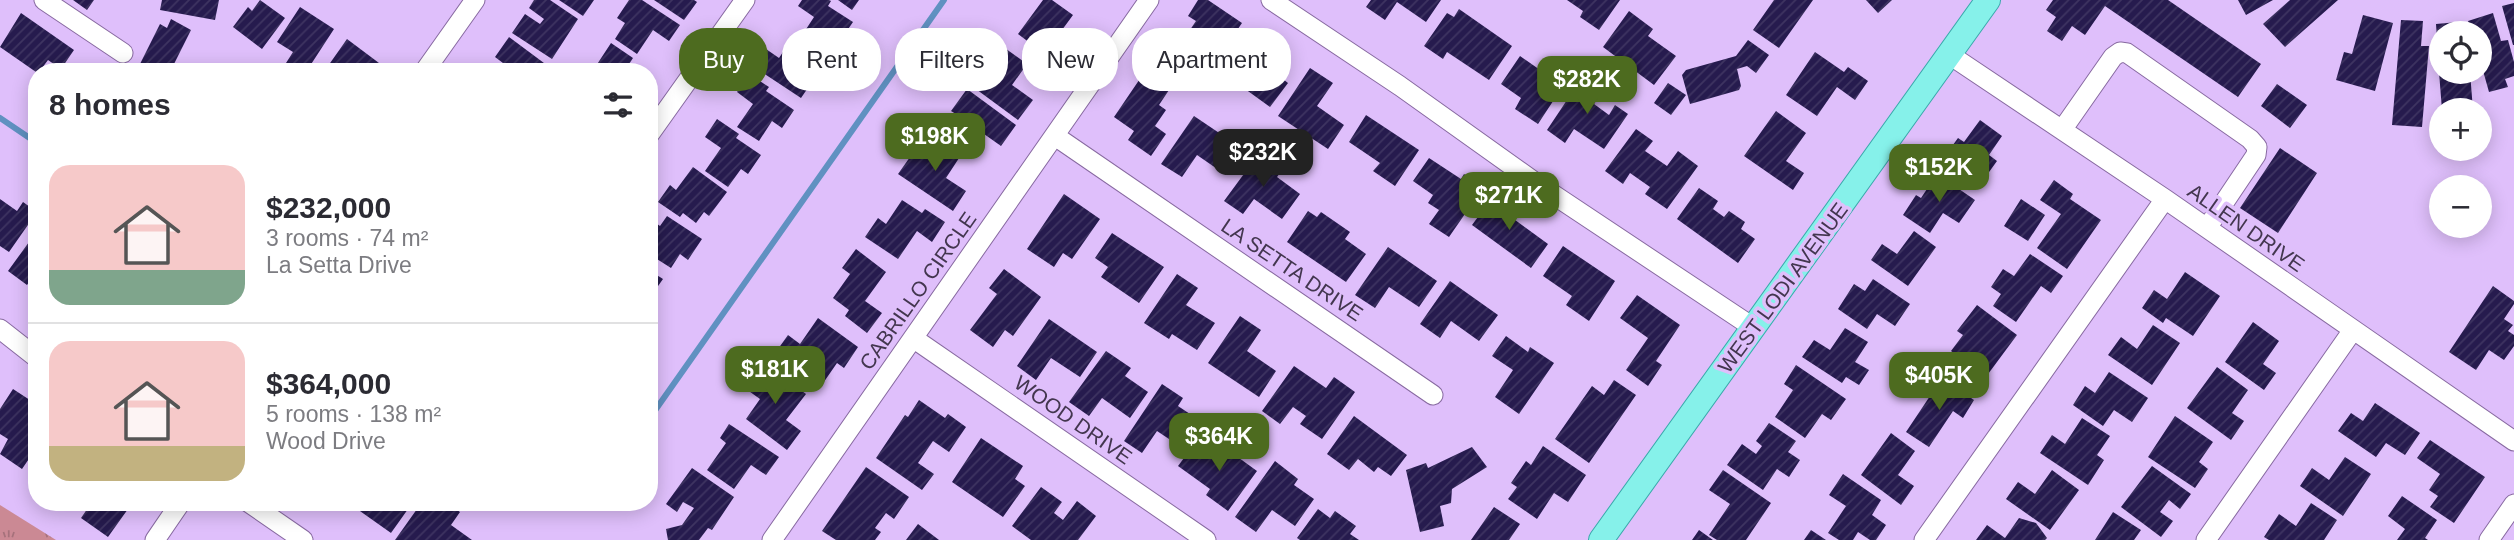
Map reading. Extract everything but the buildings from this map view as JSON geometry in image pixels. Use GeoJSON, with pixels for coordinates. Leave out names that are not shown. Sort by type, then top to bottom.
{"type":"FeatureCollection","features":[{"type":"Feature","properties":{"kind":"main road","name":"WEST LODI AVENUE"},"geometry":{"type":"LineString","coordinates":[[1601,540],[1988,0]]}},
{"type":"Feature","properties":{"kind":"street"},"geometry":{"type":"LineString","coordinates":[[44,0],[122,53]]}},
{"type":"Feature","properties":{"kind":"street"},"geometry":{"type":"LineString","coordinates":[[430,63],[475,0]]}},
{"type":"Feature","properties":{"kind":"street"},"geometry":{"type":"LineString","coordinates":[[658,122],[745,0]]}},
{"type":"Feature","properties":{"kind":"street","name":"CABRILLO CIRCLE"},"geometry":{"type":"LineString","coordinates":[[772,540],[1149,0]]}},
{"type":"Feature","properties":{"kind":"street"},"geometry":{"type":"LineString","coordinates":[[1271,0],[1536,183],[1754,328]]}},
{"type":"Feature","properties":{"kind":"street"},"geometry":{"type":"LineString","coordinates":[[2062,130],[2113,57],[2120,52],[2127,53],[2250,139],[2257,147],[2256,155],[2207,228]]}},
{"type":"Feature","properties":{"kind":"street","name":"ALLEN DRIVE"},"geometry":{"type":"LineString","coordinates":[[1950,55],[2165,199],[2514,441]]}},
{"type":"Feature","properties":{"kind":"street","name":"LA SETTA DRIVE"},"geometry":{"type":"LineString","coordinates":[[1055,136],[1433,395]]}},
{"type":"Feature","properties":{"kind":"street"},"geometry":{"type":"LineString","coordinates":[[1924,540],[2165,199]]}},
{"type":"Feature","properties":{"kind":"street"},"geometry":{"type":"LineString","coordinates":[[0,329],[28,351]]}},
{"type":"Feature","properties":{"kind":"street"},"geometry":{"type":"LineString","coordinates":[[2206,540],[2353,330]]}},
{"type":"Feature","properties":{"kind":"street","name":"WOOD DRIVE"},"geometry":{"type":"LineString","coordinates":[[913,338],[1206,540]]}},
{"type":"Feature","properties":{"kind":"street"},"geometry":{"type":"LineString","coordinates":[[2488,540],[2514,504]]}},
{"type":"Feature","properties":{"kind":"street"},"geometry":{"type":"LineString","coordinates":[[155,540],[175,511]]}},
{"type":"Feature","properties":{"kind":"street"},"geometry":{"type":"LineString","coordinates":[[261,511],[303,540]]}},
{"type":"Feature","properties":{"kind":"green space"},"geometry":{"type":"Polygon","coordinates":[[[0,505],[56,540],[0,540],[0,505]]]}},
{"type":"Feature","properties":{"kind":"waterway"},"geometry":{"type":"LineString","coordinates":[[658,406],[944,0]]}},
{"type":"Feature","properties":{"kind":"waterway"},"geometry":{"type":"LineString","coordinates":[[0,118],[28,137]]}}]}
